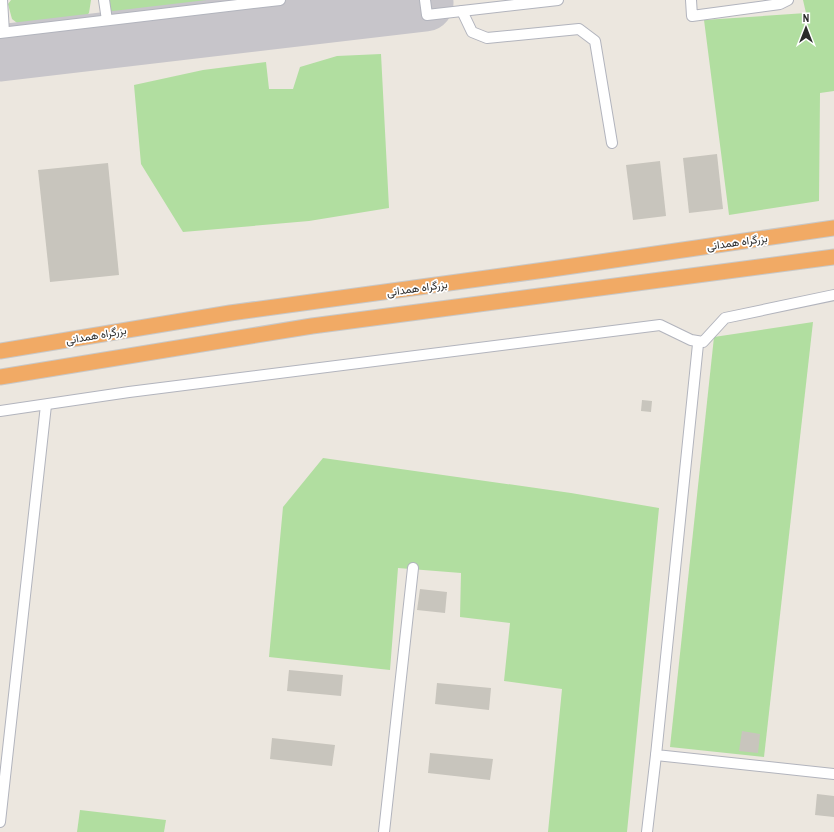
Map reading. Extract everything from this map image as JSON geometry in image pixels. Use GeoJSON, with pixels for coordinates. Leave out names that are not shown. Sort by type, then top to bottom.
{"type":"FeatureCollection","features":[{"type":"Feature","properties":{"kind":"highway","name":"بزرگراه همدانی"},"geometry":{"type":"LineString","coordinates":[[0,351],[230,312],[545,270],[834,228]]}},
{"type":"Feature","properties":{"kind":"highway"},"geometry":{"type":"LineString","coordinates":[[0,377],[312,326],[831,258]]}},
{"type":"Feature","properties":{"kind":"lane"},"geometry":{"type":"LineString","coordinates":[[2,0],[2,32],[280,0]]}},
{"type":"Feature","properties":{"kind":"lane"},"geometry":{"type":"LineString","coordinates":[[104,0],[107,20]]}},
{"type":"Feature","properties":{"kind":"lane"},"geometry":{"type":"LineString","coordinates":[[425,0],[427,15],[558,0]]}},
{"type":"Feature","properties":{"kind":"lane"},"geometry":{"type":"LineString","coordinates":[[691,0],[692,16],[780,4],[788,0]]}},
{"type":"Feature","properties":{"kind":"lane"},"geometry":{"type":"LineString","coordinates":[[462,11],[472,32],[487,38],[579,28],[595,41],[612,143]]}},
{"type":"Feature","properties":{"kind":"lane"},"geometry":{"type":"LineString","coordinates":[[0,411],[128,392],[660,325],[690,340],[703,342],[724,318],[834,295]]}},
{"type":"Feature","properties":{"kind":"lane"},"geometry":{"type":"LineString","coordinates":[[647,832],[698,344]]}},
{"type":"Feature","properties":{"kind":"lane"},"geometry":{"type":"LineString","coordinates":[[0,822],[46,405]]}},
{"type":"Feature","properties":{"kind":"lane"},"geometry":{"type":"LineString","coordinates":[[384,832],[413,568]]}},
{"type":"Feature","properties":{"kind":"lane"},"geometry":{"type":"LineString","coordinates":[[656,755],[834,774]]}},
{"type":"Feature","properties":{"kind":"green space"},"geometry":{"type":"Polygon","coordinates":[[[11,0],[91,0],[89,13],[82,20],[25,29],[12,19],[8,4],[11,0]]]}},
{"type":"Feature","properties":{"kind":"green space"},"geometry":{"type":"Polygon","coordinates":[[[102,0],[229,0],[112,14],[102,0]]]}},
{"type":"Feature","properties":{"kind":"green space"},"geometry":{"type":"Polygon","coordinates":[[[803,0],[834,0],[834,91],[820,93],[819,201],[729,215],[704,20],[806,13],[803,0]]]}},
{"type":"Feature","properties":{"kind":"green space"},"geometry":{"type":"Polygon","coordinates":[[[381,54],[389,208],[309,221],[183,232],[141,164],[134,85],[203,70],[266,62],[269,89],[293,89],[300,67],[337,56],[381,54]]]}},
{"type":"Feature","properties":{"kind":"green space"},"geometry":{"type":"Polygon","coordinates":[[[813,322],[764,757],[670,747],[714,337],[813,322]]]}},
{"type":"Feature","properties":{"kind":"green space"},"geometry":{"type":"Polygon","coordinates":[[[323,458],[571,493],[659,508],[627,832],[548,832],[562,689],[504,681],[510,623],[460,617],[461,573],[398,568],[390,670],[269,657],[283,507],[323,458]]]}},
{"type":"Feature","properties":{"kind":"green space"},"geometry":{"type":"Polygon","coordinates":[[[80,810],[166,820],[164,832],[77,832],[80,810]]]}},
{"type":"Feature","properties":{"kind":"building"},"geometry":{"type":"Polygon","coordinates":[[[717,154],[723,209],[689,213],[683,158],[717,154]]]}},
{"type":"Feature","properties":{"kind":"building"},"geometry":{"type":"Polygon","coordinates":[[[660,161],[666,216],[633,220],[626,165],[660,161]]]}},
{"type":"Feature","properties":{"kind":"building"},"geometry":{"type":"Polygon","coordinates":[[[108,163],[119,275],[50,282],[38,170],[108,163]]]}},
{"type":"Feature","properties":{"kind":"building"},"geometry":{"type":"Polygon","coordinates":[[[642,400],[652,401],[651,412],[641,411],[642,400]]]}},
{"type":"Feature","properties":{"kind":"building"},"geometry":{"type":"Polygon","coordinates":[[[420,589],[447,592],[445,613],[417,610],[420,589]]]}},
{"type":"Feature","properties":{"kind":"building"},"geometry":{"type":"Polygon","coordinates":[[[289,670],[343,675],[341,696],[287,691],[289,670]]]}},
{"type":"Feature","properties":{"kind":"building"},"geometry":{"type":"Polygon","coordinates":[[[437,683],[491,688],[489,710],[435,704],[437,683]]]}},
{"type":"Feature","properties":{"kind":"building"},"geometry":{"type":"Polygon","coordinates":[[[742,731],[760,734],[758,753],[739,751],[742,731]]]}},
{"type":"Feature","properties":{"kind":"building"},"geometry":{"type":"Polygon","coordinates":[[[272,738],[335,745],[332,766],[270,759],[272,738]]]}},
{"type":"Feature","properties":{"kind":"building"},"geometry":{"type":"Polygon","coordinates":[[[430,753],[493,759],[490,780],[428,773],[430,753]]]}},
{"type":"Feature","properties":{"kind":"building"},"geometry":{"type":"Polygon","coordinates":[[[817,794],[834,796],[834,817],[815,815],[817,794]]]}},
{"type":"Feature","properties":{"kind":"runway"},"geometry":{"type":"LineString","coordinates":[[0,53],[425,3]]}}]}
